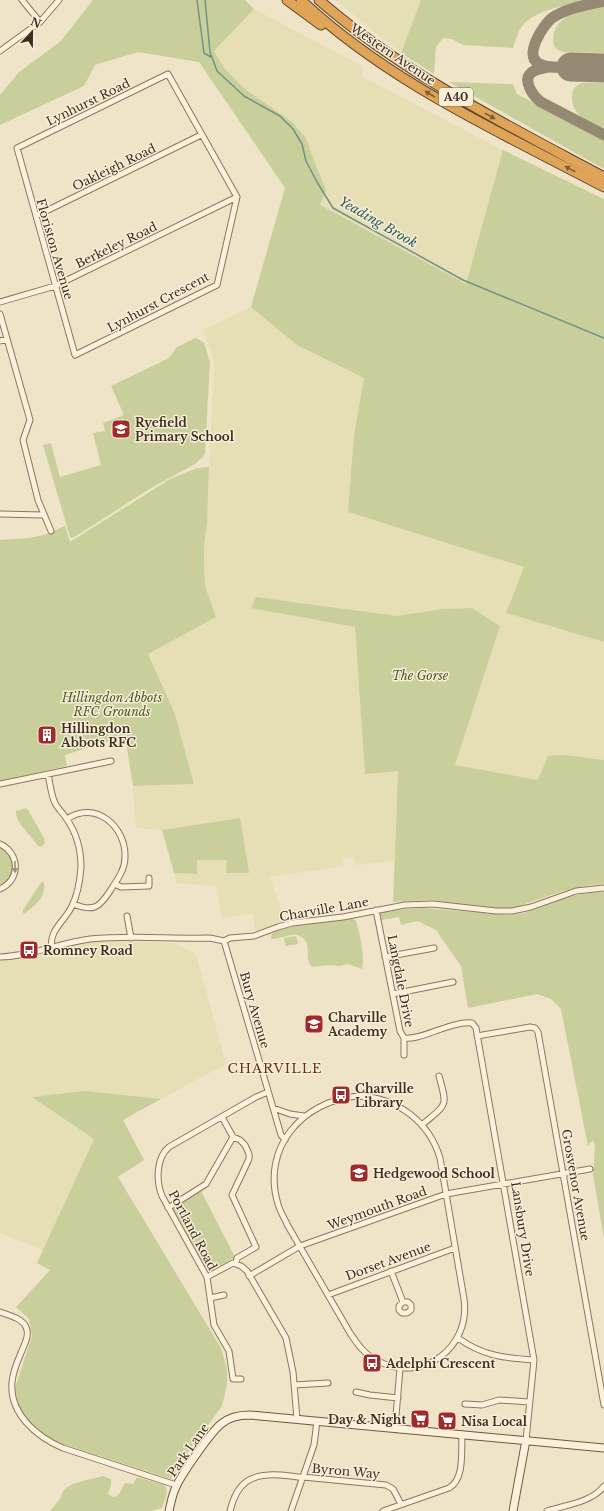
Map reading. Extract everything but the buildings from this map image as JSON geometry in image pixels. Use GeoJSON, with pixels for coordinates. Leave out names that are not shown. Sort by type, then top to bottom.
{"type":"FeatureCollection","features":[{"type":"Feature","properties":{"kind":"highway"},"geometry":{"type":"LineString","coordinates":[[287,0],[358,51],[396,73]]}},
{"type":"Feature","properties":{"kind":"highway","name":"Western Avenue"},"geometry":{"type":"LineString","coordinates":[[301,0],[345,37],[396,73],[444,102],[604,187]]}},
{"type":"Feature","properties":{"kind":"highway","name":"Western Avenue"},"geometry":{"type":"LineString","coordinates":[[319,0],[347,24],[438,86],[509,126],[604,176]]}},
{"type":"Feature","properties":{"kind":"street"},"geometry":{"type":"LineString","coordinates":[[22,0],[40,22]]}},
{"type":"Feature","properties":{"kind":"street"},"geometry":{"type":"LineString","coordinates":[[0,51],[40,22],[59,0]]}},
{"type":"Feature","properties":{"kind":"street","name":"Lynhurst Road"},"geometry":{"type":"LineString","coordinates":[[16,148],[168,74],[201,135]]}},
{"type":"Feature","properties":{"kind":"street"},"geometry":{"type":"LineString","coordinates":[[201,135],[237,196]]}},
{"type":"Feature","properties":{"kind":"street","name":"Oakleigh Road"},"geometry":{"type":"LineString","coordinates":[[36,216],[201,135]]}},
{"type":"Feature","properties":{"kind":"street","name":"Floriston Avenue"},"geometry":{"type":"LineString","coordinates":[[16,148],[75,355]]}},
{"type":"Feature","properties":{"kind":"street","name":"Berkeley Road"},"geometry":{"type":"LineString","coordinates":[[0,302],[55,286],[237,196]]}},
{"type":"Feature","properties":{"kind":"street","name":"Lynhurst Crescent"},"geometry":{"type":"LineString","coordinates":[[75,355],[216,285],[237,196]]}},
{"type":"Feature","properties":{"kind":"street"},"geometry":{"type":"LineString","coordinates":[[0,314],[30,420],[23,440],[38,500],[51,531]]}},
{"type":"Feature","properties":{"kind":"street"},"geometry":{"type":"LineString","coordinates":[[0,341],[7,339]]}},
{"type":"Feature","properties":{"kind":"street"},"geometry":{"type":"LineString","coordinates":[[0,514],[44,515]]}},
{"type":"Feature","properties":{"kind":"street"},"geometry":{"type":"LineString","coordinates":[[0,784],[111,761]]}},
{"type":"Feature","properties":{"kind":"street"},"geometry":{"type":"LineString","coordinates":[[48,774],[54,802],[67,818],[76,836],[81,861],[79,884],[73,904],[52,935],[52,948]]}},
{"type":"Feature","properties":{"kind":"street"},"geometry":{"type":"LineString","coordinates":[[67,818],[78,813],[92,812],[102,816],[117,830],[123,843],[125,857],[122,870],[103,902],[97,907],[84,908],[73,904]]}},
{"type":"Feature","properties":{"kind":"street"},"geometry":{"type":"LineString","coordinates":[[0,844],[8,848],[12,854],[16,867],[15,874],[11,880],[6,886],[0,889]]}},
{"type":"Feature","properties":{"kind":"street"},"geometry":{"type":"LineString","coordinates":[[115,884],[121,887],[149,886],[149,878]]}},
{"type":"Feature","properties":{"kind":"street","name":"Charville Lane"},"geometry":{"type":"LineString","coordinates":[[0,957],[23,955],[88,939],[214,938],[224,941],[230,938],[254,936],[292,923],[343,917],[405,905],[424,904],[507,912],[527,908],[576,892],[604,888]]}},
{"type":"Feature","properties":{"kind":"street","name":"Langdale Drive"},"geometry":{"type":"LineString","coordinates":[[376,910],[400,1031],[404,1038],[402,1042],[404,1055]]}},
{"type":"Feature","properties":{"kind":"street"},"geometry":{"type":"LineString","coordinates":[[127,916],[131,938]]}},
{"type":"Feature","properties":{"kind":"street","name":"Bury Avenue"},"geometry":{"type":"LineString","coordinates":[[224,941],[268,1092],[281,1134],[285,1140]]}},
{"type":"Feature","properties":{"kind":"street"},"geometry":{"type":"LineString","coordinates":[[385,957],[434,948]]}},
{"type":"Feature","properties":{"kind":"street"},"geometry":{"type":"LineString","coordinates":[[393,994],[453,982]]}},
{"type":"Feature","properties":{"kind":"street","name":"Lansbury Drive"},"geometry":{"type":"LineString","coordinates":[[404,1038],[412,1037],[450,1025],[470,1022],[475,1025],[534,1360],[526,1440],[513,1511]]}},
{"type":"Feature","properties":{"kind":"street","name":"Grosvenor Avenue"},"geometry":{"type":"LineString","coordinates":[[477,1036],[530,1027],[537,1030],[564,1173],[604,1405]]}},
{"type":"Feature","properties":{"kind":"street"},"geometry":{"type":"LineString","coordinates":[[422,1124],[440,1109],[445,1102],[439,1076]]}},
{"type":"Feature","properties":{"kind":"street","name":"Portland Road"},"geometry":{"type":"LineString","coordinates":[[241,1379],[233,1379],[229,1351],[214,1324],[207,1277],[162,1196],[159,1185],[160,1165],[163,1153],[169,1147],[256,1097],[268,1092]]}},
{"type":"Feature","properties":{"kind":"street"},"geometry":{"type":"LineString","coordinates":[[362,1096],[381,1099],[396,1105],[422,1124],[437,1148],[440,1158],[465,1304],[464,1319],[458,1338],[449,1350],[436,1360],[416,1367],[400,1368],[378,1361],[364,1351],[350,1333],[281,1212],[275,1192],[274,1180],[276,1164],[285,1140],[304,1116],[329,1102],[362,1096]]}},
{"type":"Feature","properties":{"kind":"street"},"geometry":{"type":"LineString","coordinates":[[273,1108],[290,1114],[304,1116]]}},
{"type":"Feature","properties":{"kind":"street"},"geometry":{"type":"LineString","coordinates":[[222,1117],[232,1137],[243,1142],[248,1151],[249,1157],[232,1195],[256,1247],[237,1258],[236,1264]]}},
{"type":"Feature","properties":{"kind":"street"},"geometry":{"type":"LineString","coordinates":[[168,1208],[206,1184],[232,1137]]}},
{"type":"Feature","properties":{"kind":"street","name":"Weymouth Road"},"geometry":{"type":"LineString","coordinates":[[249,1276],[300,1246],[446,1194],[590,1169]]}},
{"type":"Feature","properties":{"kind":"street","name":"Dorset Avenue"},"geometry":{"type":"LineString","coordinates":[[328,1294],[455,1248]]}},
{"type":"Feature","properties":{"kind":"street"},"geometry":{"type":"LineString","coordinates":[[207,1277],[229,1264],[236,1264],[243,1267],[249,1276],[286,1338],[291,1358],[297,1419],[604,1448]]}},
{"type":"Feature","properties":{"kind":"street"},"geometry":{"type":"LineString","coordinates":[[391,1271],[403,1302]]}},
{"type":"Feature","properties":{"kind":"street"},"geometry":{"type":"LineString","coordinates":[[210,1298],[224,1295]]}},
{"type":"Feature","properties":{"kind":"street"},"geometry":{"type":"LineString","coordinates":[[0,1312],[19,1319],[24,1323],[27,1329],[26,1338],[13,1375],[12,1390],[17,1411],[32,1428],[47,1440],[63,1448],[176,1485]]}},
{"type":"Feature","properties":{"kind":"street"},"geometry":{"type":"LineString","coordinates":[[458,1338],[475,1349],[490,1355],[534,1360]]}},
{"type":"Feature","properties":{"kind":"street"},"geometry":{"type":"LineString","coordinates":[[394,1428],[400,1368]]}},
{"type":"Feature","properties":{"kind":"street"},"geometry":{"type":"LineString","coordinates":[[294,1385],[328,1383]]}},
{"type":"Feature","properties":{"kind":"street"},"geometry":{"type":"LineString","coordinates":[[356,1392],[370,1396],[398,1398]]}},
{"type":"Feature","properties":{"kind":"street"},"geometry":{"type":"LineString","coordinates":[[465,1404],[482,1406],[499,1400],[530,1402]]}},
{"type":"Feature","properties":{"kind":"street","name":"Park Lane"},"geometry":{"type":"LineString","coordinates":[[169,1511],[176,1485],[209,1437],[220,1424],[231,1418],[244,1415],[297,1419]]}},
{"type":"Feature","properties":{"kind":"street"},"geometry":{"type":"LineString","coordinates":[[291,1511],[314,1445],[317,1421]]}},
{"type":"Feature","properties":{"kind":"street"},"geometry":{"type":"LineString","coordinates":[[382,1511],[449,1488],[455,1484],[460,1474],[462,1434]]}},
{"type":"Feature","properties":{"kind":"street","name":"Byron Way"},"geometry":{"type":"LineString","coordinates":[[230,1511],[238,1491],[247,1482],[254,1477],[270,1474],[386,1485],[393,1489],[401,1504]]}},
{"type":"Feature","properties":{"kind":"street"},"geometry":{"type":"LineString","coordinates":[[547,1511],[590,1497],[604,1486]]}},
{"type":"Feature","properties":{"kind":"shaded area"},"geometry":{"type":"Polygon","coordinates":[[[335,0],[421,0],[401,53],[335,0]]]}},
{"type":"Feature","properties":{"kind":"shaded area"},"geometry":{"type":"Polygon","coordinates":[[[254,9],[362,66],[363,77],[503,150],[466,285],[319,205],[314,161],[306,138],[292,122],[245,89],[225,69],[214,51],[254,9]]]}},
{"type":"Feature","properties":{"kind":"shaded area"},"geometry":{"type":"Polygon","coordinates":[[[251,307],[297,345],[364,378],[354,435],[348,512],[524,567],[506,613],[604,642],[604,760],[564,755],[538,780],[455,765],[500,626],[472,608],[441,609],[397,616],[256,597],[251,608],[355,627],[365,773],[398,770],[394,861],[356,865],[354,856],[343,857],[344,866],[270,877],[285,921],[255,932],[253,913],[222,918],[215,886],[176,883],[174,873],[197,874],[196,860],[227,860],[240,818],[162,830],[136,828],[133,786],[194,784],[175,714],[148,654],[216,617],[205,586],[204,565],[214,360],[203,330],[251,307]]]}},
{"type":"Feature","properties":{"kind":"shaded area"},"geometry":{"type":"Polygon","coordinates":[[[97,941],[174,943],[196,954],[226,1064],[161,1099],[85,1091],[33,1097],[94,1139],[43,1250],[0,1233],[0,960],[34,956],[78,944],[97,941]]]}},
{"type":"Feature","properties":{"kind":"green space"},"geometry":{"type":"Polygon","coordinates":[[[93,0],[245,0],[254,9],[214,51],[225,69],[245,89],[292,122],[306,138],[326,190],[320,205],[466,284],[503,150],[604,199],[604,642],[506,613],[524,567],[348,512],[354,435],[364,378],[297,345],[251,307],[285,188],[199,62],[138,52],[95,65],[84,86],[0,125],[0,95],[19,72],[61,41],[93,0]]]}},
{"type":"Feature","properties":{"kind":"green space"},"geometry":{"type":"Polygon","coordinates":[[[421,0],[586,0],[544,12],[528,20],[520,30],[513,48],[463,45],[452,39],[443,38],[436,47],[434,74],[401,53],[421,0]]]}},
{"type":"Feature","properties":{"kind":"green space"},"geometry":{"type":"Polygon","coordinates":[[[604,6],[604,53],[563,52],[556,48],[553,41],[554,32],[564,19],[579,12],[604,6]]]}},
{"type":"Feature","properties":{"kind":"green space"},"geometry":{"type":"Polygon","coordinates":[[[449,82],[513,84],[517,94],[604,140],[604,169],[449,82]]]}},
{"type":"Feature","properties":{"kind":"green space"},"geometry":{"type":"Polygon","coordinates":[[[582,83],[604,83],[604,130],[583,118],[575,110],[572,93],[577,85],[582,83]]]}},
{"type":"Feature","properties":{"kind":"green space","name":"Ryefield Primary School"},"geometry":{"type":"Polygon","coordinates":[[[195,338],[204,343],[210,362],[205,453],[203,457],[195,464],[151,488],[76,536],[72,538],[70,537],[43,445],[51,443],[60,477],[101,465],[93,433],[105,431],[103,423],[124,415],[111,386],[169,358],[177,347],[195,338]]]}},
{"type":"Feature","properties":{"kind":"green space","name":"Hillingdon Abbots RFC Grounds"},"geometry":{"type":"Polygon","coordinates":[[[209,467],[204,565],[205,586],[216,617],[148,654],[175,714],[194,784],[133,786],[125,736],[65,755],[67,766],[0,781],[0,540],[29,538],[44,535],[65,526],[70,542],[170,479],[197,468],[209,467]]]}},
{"type":"Feature","properties":{"kind":"green space","name":"The Gorse"},"geometry":{"type":"Polygon","coordinates":[[[256,597],[397,616],[441,609],[472,608],[500,626],[455,765],[538,780],[548,756],[564,755],[604,760],[604,884],[590,885],[563,891],[506,909],[429,900],[393,902],[398,771],[365,774],[355,627],[251,608],[256,597]]]}},
{"type":"Feature","properties":{"kind":"green space"},"geometry":{"type":"Polygon","coordinates":[[[26,808],[44,838],[45,843],[41,847],[38,846],[24,829],[16,816],[16,811],[26,808]]]}},
{"type":"Feature","properties":{"kind":"green space"},"geometry":{"type":"Polygon","coordinates":[[[240,818],[249,873],[226,873],[227,860],[197,860],[197,874],[174,873],[162,830],[240,818]]]}},
{"type":"Feature","properties":{"kind":"green space"},"geometry":{"type":"Polygon","coordinates":[[[0,846],[10,857],[14,869],[10,879],[0,887],[0,846]]]}},
{"type":"Feature","properties":{"kind":"green space"},"geometry":{"type":"Polygon","coordinates":[[[42,881],[44,883],[44,888],[42,897],[33,907],[23,913],[23,910],[42,881]]]}},
{"type":"Feature","properties":{"kind":"green space"},"geometry":{"type":"Polygon","coordinates":[[[604,892],[604,1239],[593,1175],[595,1145],[593,1140],[588,1146],[561,1009],[551,999],[537,994],[468,1008],[461,966],[436,930],[418,921],[401,925],[399,917],[381,920],[379,913],[424,908],[509,915],[530,911],[573,896],[604,892]]]}},
{"type":"Feature","properties":{"kind":"green space"},"geometry":{"type":"Polygon","coordinates":[[[353,918],[356,921],[362,945],[362,969],[348,964],[339,966],[331,965],[312,967],[308,960],[307,943],[301,937],[297,935],[288,935],[271,939],[273,933],[278,930],[310,923],[353,918]]]}},
{"type":"Feature","properties":{"kind":"green space"},"geometry":{"type":"Polygon","coordinates":[[[296,936],[298,944],[285,946],[284,938],[296,936]]]}},
{"type":"Feature","properties":{"kind":"green space"},"geometry":{"type":"Polygon","coordinates":[[[85,1091],[161,1099],[123,1120],[144,1160],[118,1177],[221,1348],[227,1369],[227,1385],[222,1406],[188,1452],[171,1479],[60,1443],[45,1436],[32,1425],[16,1405],[15,1388],[32,1336],[29,1319],[16,1307],[50,1270],[37,1263],[94,1139],[32,1097],[85,1091]]]}},
{"type":"Feature","properties":{"kind":"green space"},"geometry":{"type":"Polygon","coordinates":[[[201,1191],[235,1257],[210,1272],[205,1270],[172,1212],[173,1208],[201,1191]]]}},
{"type":"Feature","properties":{"kind":"green space"},"geometry":{"type":"Polygon","coordinates":[[[103,1476],[111,1479],[108,1494],[113,1497],[118,1495],[126,1483],[133,1484],[137,1477],[164,1485],[167,1493],[162,1508],[151,1511],[50,1511],[60,1499],[63,1491],[67,1487],[103,1476]]]}},
{"type":"Feature","properties":{"kind":"waterway"},"geometry":{"type":"LineString","coordinates":[[197,0],[204,53],[211,57]]}},
{"type":"Feature","properties":{"kind":"waterway","name":"Yeading Brook"},"geometry":{"type":"LineString","coordinates":[[205,0],[210,52],[217,71],[244,96],[280,116],[293,129],[302,144],[306,161],[333,208],[463,280],[604,338]]}},
{"type":"Feature","properties":{"kind":"taxiway"},"geometry":{"type":"LineString","coordinates":[[571,67],[550,67],[538,63],[534,59],[533,54],[536,40],[552,18],[577,7],[604,1]]}},
{"type":"Feature","properties":{"kind":"taxiway"},"geometry":{"type":"LineString","coordinates":[[549,67],[539,69],[531,73],[529,76],[528,84],[535,96],[541,102],[604,135]]}},
{"type":"Feature","properties":{"kind":"runway"},"geometry":{"type":"LineString","coordinates":[[571,67],[604,68]]}},
{"type":"Feature","properties":{"kind":"place","name":"Ryefield Primary School"},"geometry":{"type":"Point","coordinates":[121,429]}},
{"type":"Feature","properties":{"kind":"place","name":"Hillingdon Abbots RFC"},"geometry":{"type":"Point","coordinates":[47,735]}},
{"type":"Feature","properties":{"kind":"place","name":"Romney Road"},"geometry":{"type":"Point","coordinates":[29,950]}},
{"type":"Feature","properties":{"kind":"place","name":"Charville Academy"},"geometry":{"type":"Point","coordinates":[314,1024]}},
{"type":"Feature","properties":{"kind":"place","name":"Charville Library"},"geometry":{"type":"Point","coordinates":[341,1095]}},
{"type":"Feature","properties":{"kind":"place","name":"Hedgewood School"},"geometry":{"type":"Point","coordinates":[359,1173]}},
{"type":"Feature","properties":{"kind":"place","name":"Adelphi Crescent"},"geometry":{"type":"Point","coordinates":[372,1363]}},
{"type":"Feature","properties":{"kind":"place","name":"Day & Night"},"geometry":{"type":"Point","coordinates":[420,1419]}},
{"type":"Feature","properties":{"kind":"place","name":"Nisa Local"},"geometry":{"type":"Point","coordinates":[447,1421]}},
{"type":"Feature","properties":{"kind":"district","name":"CHARVILLE"},"geometry":{"type":"Point","coordinates":[275,1068]}}]}
